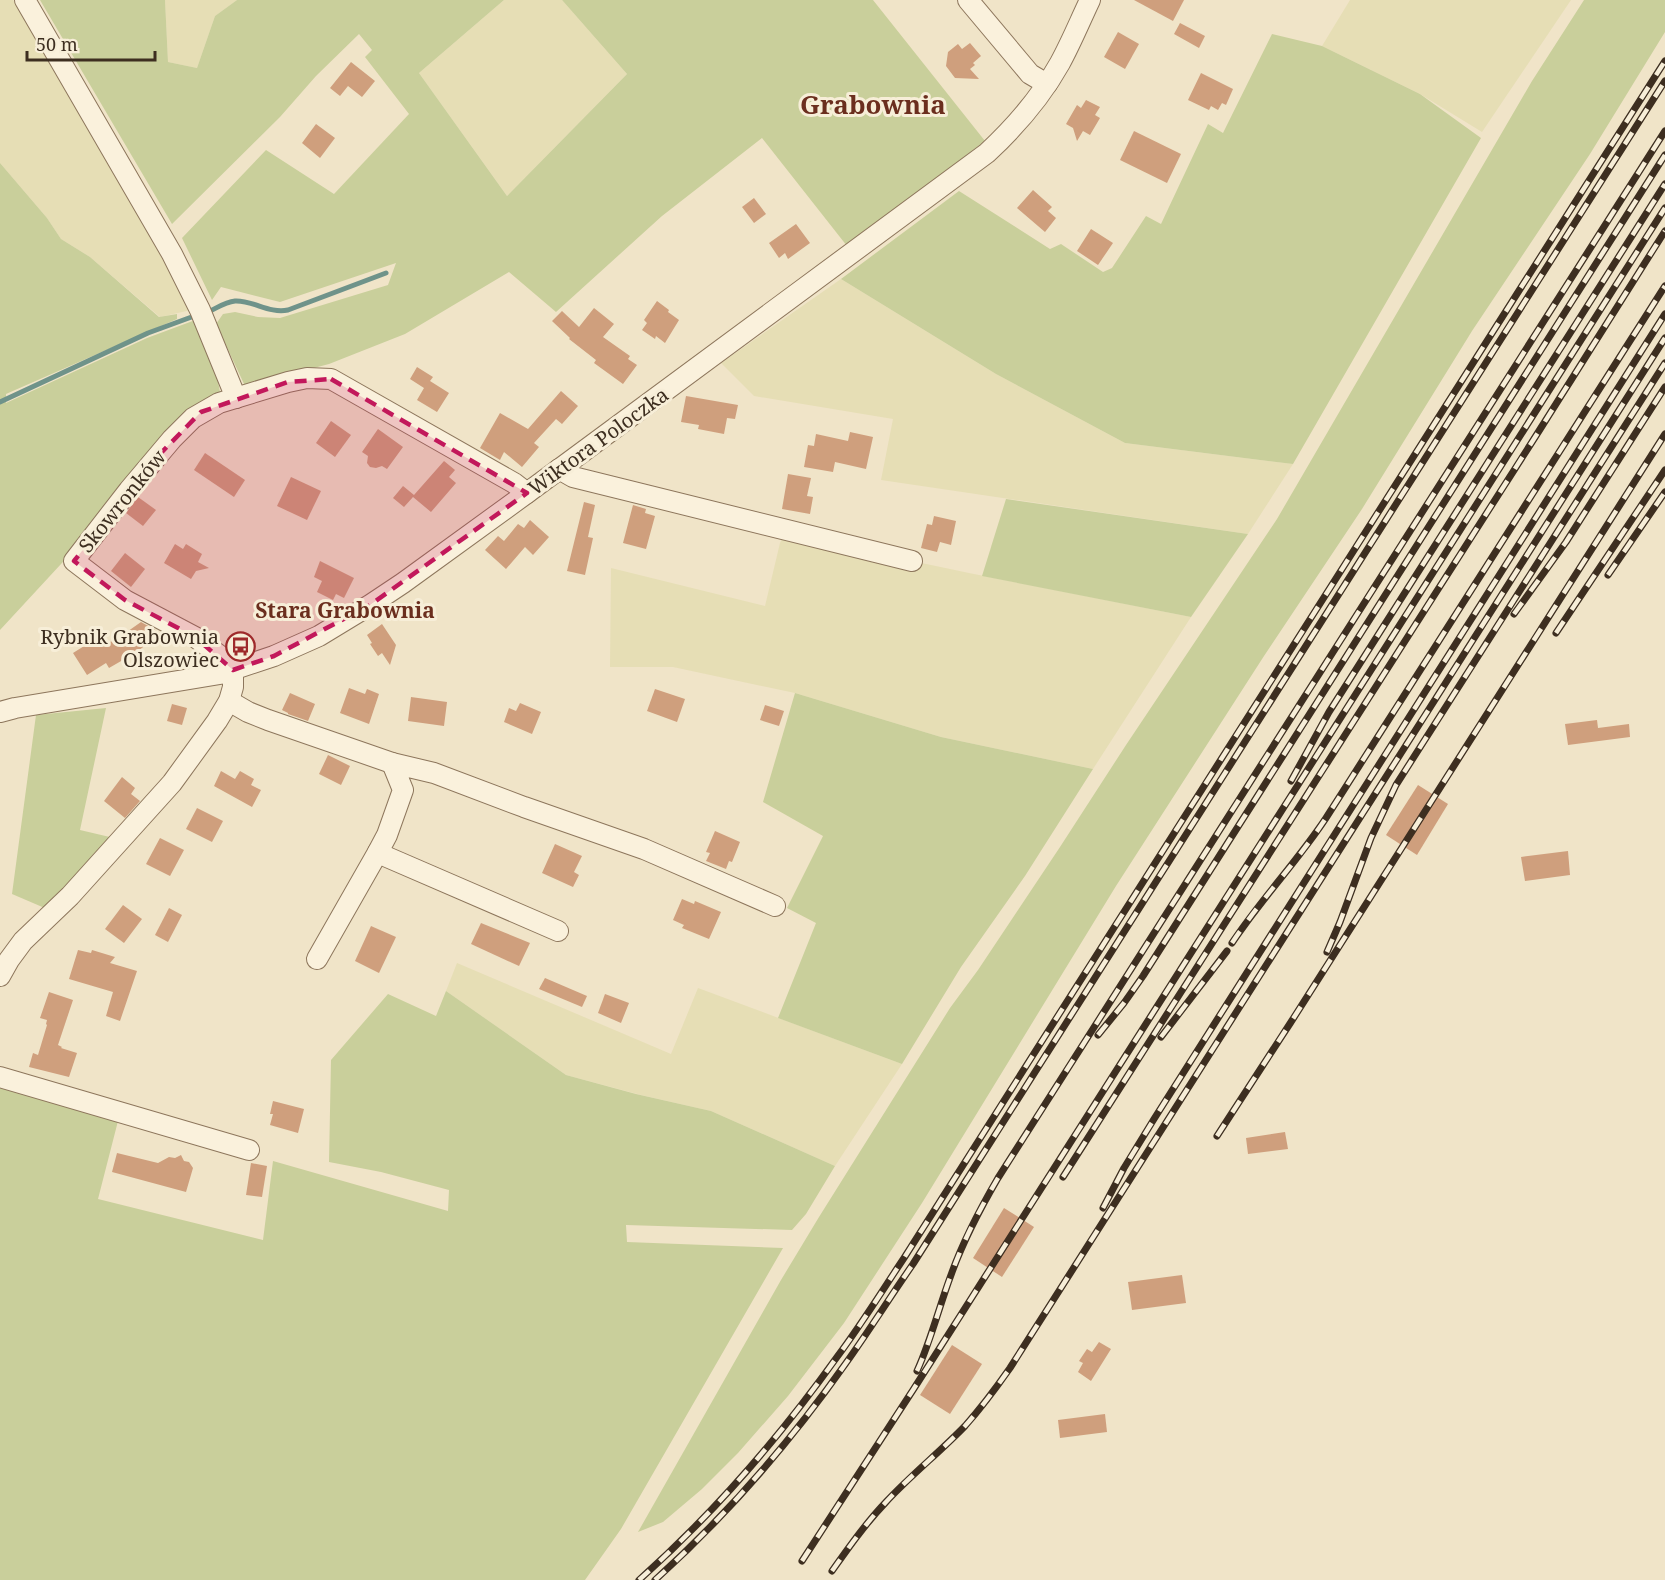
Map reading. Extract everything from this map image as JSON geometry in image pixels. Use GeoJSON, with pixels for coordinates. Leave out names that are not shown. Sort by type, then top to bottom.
{"type":"FeatureCollection","features":[{"type":"Feature","properties":{"kind":"street"},"geometry":{"type":"LineString","coordinates":[[25,0],[172,254],[200,310],[236,398]]}},
{"type":"Feature","properties":{"kind":"street"},"geometry":{"type":"LineString","coordinates":[[968,0],[1030,74],[1047,84]]}},
{"type":"Feature","properties":{"kind":"street","name":"Wiktora Poloczka"},"geometry":{"type":"LineString","coordinates":[[0,712],[233,670],[288,651],[337,626],[403,583],[975,162],[1016,124],[1047,84],[1061,62],[1090,0]]}},
{"type":"Feature","properties":{"kind":"street","name":"Skowronków"},"geometry":{"type":"LineString","coordinates":[[233,670],[227,661],[195,636],[124,600],[74,561],[129,490],[193,418],[210,408],[236,398],[288,382],[307,378],[331,379],[514,483],[527,493]]}},
{"type":"Feature","properties":{"kind":"street"},"geometry":{"type":"LineString","coordinates":[[559,469],[573,477],[912,561]]}},
{"type":"Feature","properties":{"kind":"street"},"geometry":{"type":"LineString","coordinates":[[0,976],[23,942],[70,896],[172,783],[202,743],[229,701],[233,687],[233,670]]}},
{"type":"Feature","properties":{"kind":"street"},"geometry":{"type":"LineString","coordinates":[[229,701],[268,720],[392,763],[434,773],[644,849],[775,906]]}},
{"type":"Feature","properties":{"kind":"street"},"geometry":{"type":"LineString","coordinates":[[317,959],[387,836],[403,790],[392,763]]}},
{"type":"Feature","properties":{"kind":"street"},"geometry":{"type":"LineString","coordinates":[[378,852],[387,858],[558,931]]}},
{"type":"Feature","properties":{"kind":"street"},"geometry":{"type":"LineString","coordinates":[[0,1077],[249,1150]]}},
{"type":"Feature","properties":{"kind":"highlighted area"},"geometry":{"type":"Polygon","coordinates":[[[331,379],[527,493],[370,605],[274,656],[233,670],[195,637],[125,600],[74,561],[158,456],[201,412],[288,382],[331,379]]]}},
{"type":"Feature","properties":{"kind":"shaded area"},"geometry":{"type":"Polygon","coordinates":[[[0,0],[13,0],[32,27],[191,310],[160,317],[90,257],[61,239],[47,218],[0,163],[0,0]]]}},
{"type":"Feature","properties":{"kind":"shaded area"},"geometry":{"type":"Polygon","coordinates":[[[165,0],[237,0],[215,16],[197,68],[168,62],[165,0]]]}},
{"type":"Feature","properties":{"kind":"shaded area"},"geometry":{"type":"Polygon","coordinates":[[[504,0],[562,0],[627,74],[507,196],[419,73],[504,0]]]}},
{"type":"Feature","properties":{"kind":"shaded area"},"geometry":{"type":"Polygon","coordinates":[[[1350,0],[1571,0],[1482,132],[1420,94],[1322,46],[1350,0]]]}},
{"type":"Feature","properties":{"kind":"shaded area"},"geometry":{"type":"Polygon","coordinates":[[[841,279],[996,374],[1125,443],[1293,464],[1248,534],[881,480],[893,419],[754,396],[721,363],[841,279]]]}},
{"type":"Feature","properties":{"kind":"shaded area"},"geometry":{"type":"Polygon","coordinates":[[[784,534],[1191,617],[1093,769],[941,737],[795,693],[673,667],[610,667],[611,568],[765,606],[784,534]]]}},
{"type":"Feature","properties":{"kind":"shaded area"},"geometry":{"type":"Polygon","coordinates":[[[457,963],[671,1054],[698,988],[902,1064],[835,1166],[711,1111],[566,1075],[446,991],[457,963]]]}},
{"type":"Feature","properties":{"kind":"green space"},"geometry":{"type":"Polygon","coordinates":[[[40,0],[165,0],[168,62],[197,68],[215,16],[237,0],[504,0],[419,73],[507,196],[627,74],[562,0],[873,0],[985,141],[847,246],[762,138],[662,216],[556,312],[509,272],[405,334],[329,364],[245,386],[216,324],[223,314],[235,312],[258,317],[280,318],[388,285],[396,263],[280,302],[221,287],[212,300],[182,238],[266,150],[334,194],[409,114],[365,57],[372,50],[359,34],[316,76],[280,117],[172,224],[40,0]]]}},
{"type":"Feature","properties":{"kind":"green space"},"geometry":{"type":"Polygon","coordinates":[[[1584,0],[1665,0],[1665,32],[1590,154],[1472,331],[1362,509],[1116,886],[922,1203],[844,1323],[788,1396],[738,1453],[702,1489],[663,1522],[638,1532],[819,1217],[950,1008],[978,970],[1277,519],[1532,81],[1584,0]]]}},
{"type":"Feature","properties":{"kind":"green space"},"geometry":{"type":"Polygon","coordinates":[[[1272,34],[1322,46],[1420,94],[1481,138],[1293,464],[1125,443],[996,374],[841,279],[959,191],[1050,249],[1061,244],[1103,272],[1112,268],[1146,216],[1161,224],[1208,124],[1223,133],[1272,34]]]}},
{"type":"Feature","properties":{"kind":"green space"},"geometry":{"type":"Polygon","coordinates":[[[0,163],[47,218],[61,239],[90,257],[159,317],[177,314],[177,319],[6,394],[6,403],[147,338],[198,319],[216,371],[220,392],[0,630],[0,163]]]}},
{"type":"Feature","properties":{"kind":"green space"},"geometry":{"type":"Polygon","coordinates":[[[1006,499],[1248,534],[1191,617],[982,576],[1006,499]]]}},
{"type":"Feature","properties":{"kind":"green space"},"geometry":{"type":"Polygon","coordinates":[[[795,693],[941,737],[1093,769],[1025,876],[961,967],[902,1064],[778,1018],[816,923],[787,908],[823,836],[763,802],[795,693]]]}},
{"type":"Feature","properties":{"kind":"green space"},"geometry":{"type":"Polygon","coordinates":[[[106,708],[80,830],[114,838],[47,909],[12,894],[36,715],[106,708]]]}},
{"type":"Feature","properties":{"kind":"green space"},"geometry":{"type":"Polygon","coordinates":[[[446,991],[566,1075],[711,1111],[835,1166],[806,1214],[792,1230],[626,1225],[627,1242],[783,1248],[621,1529],[585,1580],[0,1580],[0,1085],[118,1121],[98,1199],[263,1240],[273,1161],[448,1211],[449,1190],[381,1172],[329,1162],[331,1060],[388,994],[436,1016],[446,991]]]}},
{"type":"Feature","properties":{"kind":"building"},"geometry":{"type":"Polygon","coordinates":[[[1134,0],[1184,0],[1173,21],[1134,0]]]}},
{"type":"Feature","properties":{"kind":"building"},"geometry":{"type":"Polygon","coordinates":[[[1180,23],[1205,36],[1199,48],[1174,34],[1180,23]]]}},
{"type":"Feature","properties":{"kind":"building"},"geometry":{"type":"Polygon","coordinates":[[[1118,32],[1139,44],[1125,69],[1104,57],[1118,32]]]}},
{"type":"Feature","properties":{"kind":"building"},"geometry":{"type":"Polygon","coordinates":[[[970,43],[981,56],[970,69],[979,79],[955,78],[946,66],[948,52],[958,44],[962,49],[970,43]]]}},
{"type":"Feature","properties":{"kind":"building"},"geometry":{"type":"Polygon","coordinates":[[[351,62],[375,81],[362,97],[348,86],[340,96],[330,88],[351,62]]]}},
{"type":"Feature","properties":{"kind":"building"},"geometry":{"type":"Polygon","coordinates":[[[1201,73],[1233,89],[1226,105],[1222,103],[1218,110],[1211,106],[1209,110],[1188,100],[1201,73]]]}},
{"type":"Feature","properties":{"kind":"building"},"geometry":{"type":"Polygon","coordinates":[[[1086,100],[1100,107],[1095,115],[1100,118],[1090,135],[1083,131],[1077,141],[1073,128],[1066,124],[1077,105],[1081,108],[1086,100]]]}},
{"type":"Feature","properties":{"kind":"building"},"geometry":{"type":"Polygon","coordinates":[[[316,124],[335,138],[320,158],[302,143],[316,124]]]}},
{"type":"Feature","properties":{"kind":"building"},"geometry":{"type":"Polygon","coordinates":[[[1134,131],[1181,154],[1167,183],[1120,160],[1134,131]]]}},
{"type":"Feature","properties":{"kind":"building"},"geometry":{"type":"Polygon","coordinates":[[[1033,190],[1052,207],[1048,211],[1056,218],[1045,232],[1017,208],[1033,190]]]}},
{"type":"Feature","properties":{"kind":"building"},"geometry":{"type":"Polygon","coordinates":[[[754,198],[766,214],[754,223],[742,207],[754,198]]]}},
{"type":"Feature","properties":{"kind":"building"},"geometry":{"type":"Polygon","coordinates":[[[796,224],[810,243],[788,259],[785,253],[779,258],[769,243],[796,224]]]}},
{"type":"Feature","properties":{"kind":"building"},"geometry":{"type":"Polygon","coordinates":[[[1091,229],[1113,243],[1098,265],[1077,251],[1091,229]]]}},
{"type":"Feature","properties":{"kind":"building"},"geometry":{"type":"Polygon","coordinates":[[[657,301],[679,320],[665,343],[642,330],[647,323],[644,320],[657,301]]]}},
{"type":"Feature","properties":{"kind":"building"},"geometry":{"type":"Polygon","coordinates":[[[594,308],[614,324],[603,337],[630,356],[628,359],[637,365],[623,384],[594,363],[596,360],[569,339],[552,321],[562,311],[579,327],[594,308]]]}},
{"type":"Feature","properties":{"kind":"building"},"geometry":{"type":"Polygon","coordinates":[[[417,367],[433,377],[430,381],[449,393],[437,412],[417,400],[424,388],[410,379],[417,367]]]}},
{"type":"Feature","properties":{"kind":"building"},"geometry":{"type":"Polygon","coordinates":[[[561,391],[578,406],[562,424],[556,419],[534,443],[539,447],[522,467],[504,452],[500,460],[480,448],[500,413],[528,429],[561,391]]]}},
{"type":"Feature","properties":{"kind":"building"},"geometry":{"type":"Polygon","coordinates":[[[686,396],[738,405],[735,419],[727,418],[724,434],[698,429],[699,425],[681,422],[686,396]]]}},
{"type":"Feature","properties":{"kind":"building"},"geometry":{"type":"Polygon","coordinates":[[[331,421],[351,435],[335,457],[316,443],[331,421]]]}},
{"type":"Feature","properties":{"kind":"building"},"geometry":{"type":"Polygon","coordinates":[[[378,429],[403,447],[387,469],[382,466],[370,467],[367,463],[368,456],[362,452],[378,429]]]}},
{"type":"Feature","properties":{"kind":"building"},"geometry":{"type":"Polygon","coordinates":[[[850,432],[873,437],[866,469],[835,462],[833,472],[804,467],[808,445],[814,446],[816,434],[848,441],[850,432]]]}},
{"type":"Feature","properties":{"kind":"building"},"geometry":{"type":"Polygon","coordinates":[[[205,453],[245,480],[234,497],[194,470],[205,453]]]}},
{"type":"Feature","properties":{"kind":"building"},"geometry":{"type":"Polygon","coordinates":[[[444,461],[455,470],[449,477],[456,483],[431,512],[413,497],[404,507],[393,498],[403,486],[414,495],[444,461]]]}},
{"type":"Feature","properties":{"kind":"building"},"geometry":{"type":"Polygon","coordinates":[[[788,474],[811,478],[807,496],[813,497],[810,514],[782,509],[788,474]]]}},
{"type":"Feature","properties":{"kind":"building"},"geometry":{"type":"Polygon","coordinates":[[[291,477],[321,491],[307,520],[277,506],[291,477]]]}},
{"type":"Feature","properties":{"kind":"building"},"geometry":{"type":"Polygon","coordinates":[[[138,497],[156,510],[143,526],[126,513],[138,497]]]}},
{"type":"Feature","properties":{"kind":"building"},"geometry":{"type":"Polygon","coordinates":[[[584,502],[595,505],[588,537],[593,538],[585,575],[567,571],[584,502]]]}},
{"type":"Feature","properties":{"kind":"building"},"geometry":{"type":"Polygon","coordinates":[[[633,505],[646,509],[645,513],[655,516],[646,549],[623,543],[633,505]]]}},
{"type":"Feature","properties":{"kind":"building"},"geometry":{"type":"Polygon","coordinates":[[[934,516],[956,521],[951,545],[940,542],[937,552],[921,548],[927,524],[932,525],[934,516]]]}},
{"type":"Feature","properties":{"kind":"building"},"geometry":{"type":"Polygon","coordinates":[[[530,520],[549,537],[533,555],[525,547],[506,569],[485,550],[498,536],[504,541],[518,524],[524,528],[530,520]]]}},
{"type":"Feature","properties":{"kind":"building"},"geometry":{"type":"Polygon","coordinates":[[[175,544],[183,549],[186,544],[202,554],[198,562],[209,568],[196,571],[191,579],[164,563],[175,544]]]}},
{"type":"Feature","properties":{"kind":"building"},"geometry":{"type":"Polygon","coordinates":[[[125,553],[145,569],[131,587],[111,571],[125,553]]]}},
{"type":"Feature","properties":{"kind":"building"},"geometry":{"type":"Polygon","coordinates":[[[320,561],[354,578],[344,598],[336,594],[333,600],[317,592],[322,581],[314,577],[320,561]]]}},
{"type":"Feature","properties":{"kind":"building"},"geometry":{"type":"Polygon","coordinates":[[[141,622],[161,634],[109,668],[106,663],[87,675],[73,653],[97,638],[104,643],[114,641],[141,622]]]}},
{"type":"Feature","properties":{"kind":"building"},"geometry":{"type":"Polygon","coordinates":[[[382,624],[396,645],[390,665],[382,653],[378,656],[367,635],[382,624]]]}},
{"type":"Feature","properties":{"kind":"building"},"geometry":{"type":"Polygon","coordinates":[[[349,688],[365,694],[367,689],[379,694],[369,724],[340,713],[349,688]]]}},
{"type":"Feature","properties":{"kind":"building"},"geometry":{"type":"Polygon","coordinates":[[[655,689],[685,699],[677,722],[647,711],[655,689]]]}},
{"type":"Feature","properties":{"kind":"building"},"geometry":{"type":"Polygon","coordinates":[[[290,693],[315,704],[308,721],[282,710],[290,693]]]}},
{"type":"Feature","properties":{"kind":"building"},"geometry":{"type":"Polygon","coordinates":[[[411,697],[447,702],[444,726],[408,721],[411,697]]]}},
{"type":"Feature","properties":{"kind":"building"},"geometry":{"type":"Polygon","coordinates":[[[520,703],[541,712],[532,734],[504,722],[509,708],[516,711],[520,703]]]}},
{"type":"Feature","properties":{"kind":"building"},"geometry":{"type":"Polygon","coordinates":[[[172,704],[187,708],[182,725],[167,721],[172,704]]]}},
{"type":"Feature","properties":{"kind":"building"},"geometry":{"type":"Polygon","coordinates":[[[765,705],[784,711],[779,726],[760,720],[765,705]]]}},
{"type":"Feature","properties":{"kind":"building"},"geometry":{"type":"Polygon","coordinates":[[[1597,720],[1598,728],[1629,724],[1630,737],[1568,745],[1565,724],[1597,720]]]}},
{"type":"Feature","properties":{"kind":"building"},"geometry":{"type":"Polygon","coordinates":[[[328,755],[350,766],[341,785],[319,774],[328,755]]]}},
{"type":"Feature","properties":{"kind":"building"},"geometry":{"type":"Polygon","coordinates":[[[221,771],[235,779],[240,771],[254,779],[251,785],[261,790],[252,807],[214,786],[221,771]]]}},
{"type":"Feature","properties":{"kind":"building"},"geometry":{"type":"Polygon","coordinates":[[[122,777],[135,788],[131,794],[140,801],[125,818],[104,801],[122,777]]]}},
{"type":"Feature","properties":{"kind":"building"},"geometry":{"type":"Polygon","coordinates":[[[1418,785],[1448,804],[1417,855],[1386,835],[1418,785]]]}},
{"type":"Feature","properties":{"kind":"building"},"geometry":{"type":"Polygon","coordinates":[[[197,808],[223,821],[212,842],[186,829],[197,808]]]}},
{"type":"Feature","properties":{"kind":"building"},"geometry":{"type":"Polygon","coordinates":[[[715,831],[740,842],[732,862],[729,861],[726,869],[706,861],[710,853],[706,852],[715,831]]]}},
{"type":"Feature","properties":{"kind":"building"},"geometry":{"type":"Polygon","coordinates":[[[160,838],[184,850],[170,876],[146,864],[160,838]]]}},
{"type":"Feature","properties":{"kind":"building"},"geometry":{"type":"Polygon","coordinates":[[[555,844],[582,856],[574,872],[579,875],[573,887],[542,873],[555,844]]]}},
{"type":"Feature","properties":{"kind":"building"},"geometry":{"type":"Polygon","coordinates":[[[1568,851],[1570,875],[1525,881],[1521,857],[1568,851]]]}},
{"type":"Feature","properties":{"kind":"building"},"geometry":{"type":"Polygon","coordinates":[[[682,899],[694,904],[695,901],[721,912],[709,939],[682,928],[684,925],[673,920],[682,899]]]}},
{"type":"Feature","properties":{"kind":"building"},"geometry":{"type":"Polygon","coordinates":[[[123,905],[142,919],[124,943],[105,929],[123,905]]]}},
{"type":"Feature","properties":{"kind":"building"},"geometry":{"type":"Polygon","coordinates":[[[169,908],[182,915],[168,942],[155,935],[169,908]]]}},
{"type":"Feature","properties":{"kind":"building"},"geometry":{"type":"Polygon","coordinates":[[[481,923],[530,943],[519,966],[471,944],[481,923]]]}},
{"type":"Feature","properties":{"kind":"building"},"geometry":{"type":"Polygon","coordinates":[[[371,926],[396,937],[379,973],[355,961],[371,926]]]}},
{"type":"Feature","properties":{"kind":"building"},"geometry":{"type":"Polygon","coordinates":[[[78,950],[91,953],[92,950],[115,957],[110,963],[137,971],[120,1021],[106,1016],[113,992],[69,979],[78,950]]]}},
{"type":"Feature","properties":{"kind":"building"},"geometry":{"type":"Polygon","coordinates":[[[545,978],[587,996],[582,1007],[539,989],[545,978]]]}},
{"type":"Feature","properties":{"kind":"building"},"geometry":{"type":"Polygon","coordinates":[[[49,992],[73,1000],[58,1045],[77,1053],[69,1077],[29,1067],[33,1053],[38,1055],[47,1025],[47,1020],[40,1018],[49,992]]]}},
{"type":"Feature","properties":{"kind":"building"},"geometry":{"type":"Polygon","coordinates":[[[605,994],[629,1003],[621,1023],[598,1013],[605,994]]]}},
{"type":"Feature","properties":{"kind":"building"},"geometry":{"type":"Polygon","coordinates":[[[273,1101],[304,1109],[298,1133],[270,1125],[273,1101]]]}},
{"type":"Feature","properties":{"kind":"building"},"geometry":{"type":"Polygon","coordinates":[[[1285,1132],[1288,1149],[1248,1154],[1246,1138],[1285,1132]]]}},
{"type":"Feature","properties":{"kind":"building"},"geometry":{"type":"Polygon","coordinates":[[[117,1153],[158,1163],[169,1157],[175,1158],[181,1155],[184,1161],[189,1162],[193,1168],[186,1192],[112,1172],[117,1153]]]}},
{"type":"Feature","properties":{"kind":"building"},"geometry":{"type":"Polygon","coordinates":[[[251,1163],[267,1166],[262,1197],[246,1195],[251,1163]]]}},
{"type":"Feature","properties":{"kind":"building"},"geometry":{"type":"Polygon","coordinates":[[[1004,1208],[1034,1227],[1002,1277],[973,1258],[1004,1208]]]}},
{"type":"Feature","properties":{"kind":"building"},"geometry":{"type":"Polygon","coordinates":[[[1182,1275],[1186,1303],[1132,1310],[1128,1282],[1182,1275]]]}},
{"type":"Feature","properties":{"kind":"building"},"geometry":{"type":"Polygon","coordinates":[[[1099,1342],[1111,1349],[1091,1381],[1078,1372],[1083,1363],[1079,1361],[1087,1349],[1092,1352],[1099,1342]]]}},
{"type":"Feature","properties":{"kind":"building"},"geometry":{"type":"Polygon","coordinates":[[[952,1345],[982,1364],[950,1414],[920,1395],[952,1345]]]}},
{"type":"Feature","properties":{"kind":"building"},"geometry":{"type":"Polygon","coordinates":[[[1105,1414],[1107,1432],[1060,1438],[1058,1420],[1105,1414]]]}},
{"type":"Feature","properties":{"kind":"waterway"},"geometry":{"type":"LineString","coordinates":[[208,312],[235,301],[274,310],[288,310],[386,273]]}},
{"type":"Feature","properties":{"kind":"waterway"},"geometry":{"type":"LineString","coordinates":[[0,402],[148,333],[197,315]]}},
{"type":"Feature","properties":{"kind":"railway"},"geometry":{"type":"LineString","coordinates":[[639,1580],[693,1529],[744,1474],[792,1417],[863,1320],[1665,61]]}},
{"type":"Feature","properties":{"kind":"railway"},"geometry":{"type":"LineString","coordinates":[[655,1580],[707,1530],[756,1477],[803,1421],[863,1339],[913,1264],[1665,81]]}},
{"type":"Feature","properties":{"kind":"railway"},"geometry":{"type":"LineString","coordinates":[[917,1371],[961,1250],[998,1178],[1665,131]]}},
{"type":"Feature","properties":{"kind":"railway"},"geometry":{"type":"LineString","coordinates":[[1098,1035],[1143,976],[1665,155]]}},
{"type":"Feature","properties":{"kind":"railway"},"geometry":{"type":"LineString","coordinates":[[1291,781],[1329,712],[1665,184]]}},
{"type":"Feature","properties":{"kind":"railway"},"geometry":{"type":"LineString","coordinates":[[802,1561],[1665,208]]}},
{"type":"Feature","properties":{"kind":"railway"},"geometry":{"type":"LineString","coordinates":[[1063,1177],[1665,231]]}},
{"type":"Feature","properties":{"kind":"railway"},"geometry":{"type":"LineString","coordinates":[[1232,943],[1326,818],[1665,286]]}},
{"type":"Feature","properties":{"kind":"railway"},"geometry":{"type":"LineString","coordinates":[[1103,1208],[1154,1119],[1665,314]]}},
{"type":"Feature","properties":{"kind":"railway"},"geometry":{"type":"LineString","coordinates":[[832,1571],[879,1510],[905,1482],[965,1426],[1010,1368],[1665,338]]}},
{"type":"Feature","properties":{"kind":"railway"},"geometry":{"type":"LineString","coordinates":[[1327,952],[1371,838],[1396,785],[1665,363]]}},
{"type":"Feature","properties":{"kind":"railway"},"geometry":{"type":"LineString","coordinates":[[1514,614],[1566,542],[1665,387]]}},
{"type":"Feature","properties":{"kind":"railway"},"geometry":{"type":"LineString","coordinates":[[1217,1136],[1665,434]]}},
{"type":"Feature","properties":{"kind":"railway"},"geometry":{"type":"LineString","coordinates":[[1556,633],[1665,470]]}},
{"type":"Feature","properties":{"kind":"railway"},"geometry":{"type":"LineString","coordinates":[[1608,575],[1665,492]]}},
{"type":"Feature","properties":{"kind":"railway"},"geometry":{"type":"LineString","coordinates":[[1161,1037],[1227,951]]}},
{"type":"Feature","properties":{"kind":"place","name":"Rybnik Grabownia Olszowiec"},"geometry":{"type":"Point","coordinates":[240,647]}},
{"type":"Feature","properties":{"kind":"district","name":"Grabownia"},"geometry":{"type":"Point","coordinates":[873,104]}},
{"type":"Feature","properties":{"kind":"district","name":"Stara Grabownia"},"geometry":{"type":"Point","coordinates":[345,610]}}]}
